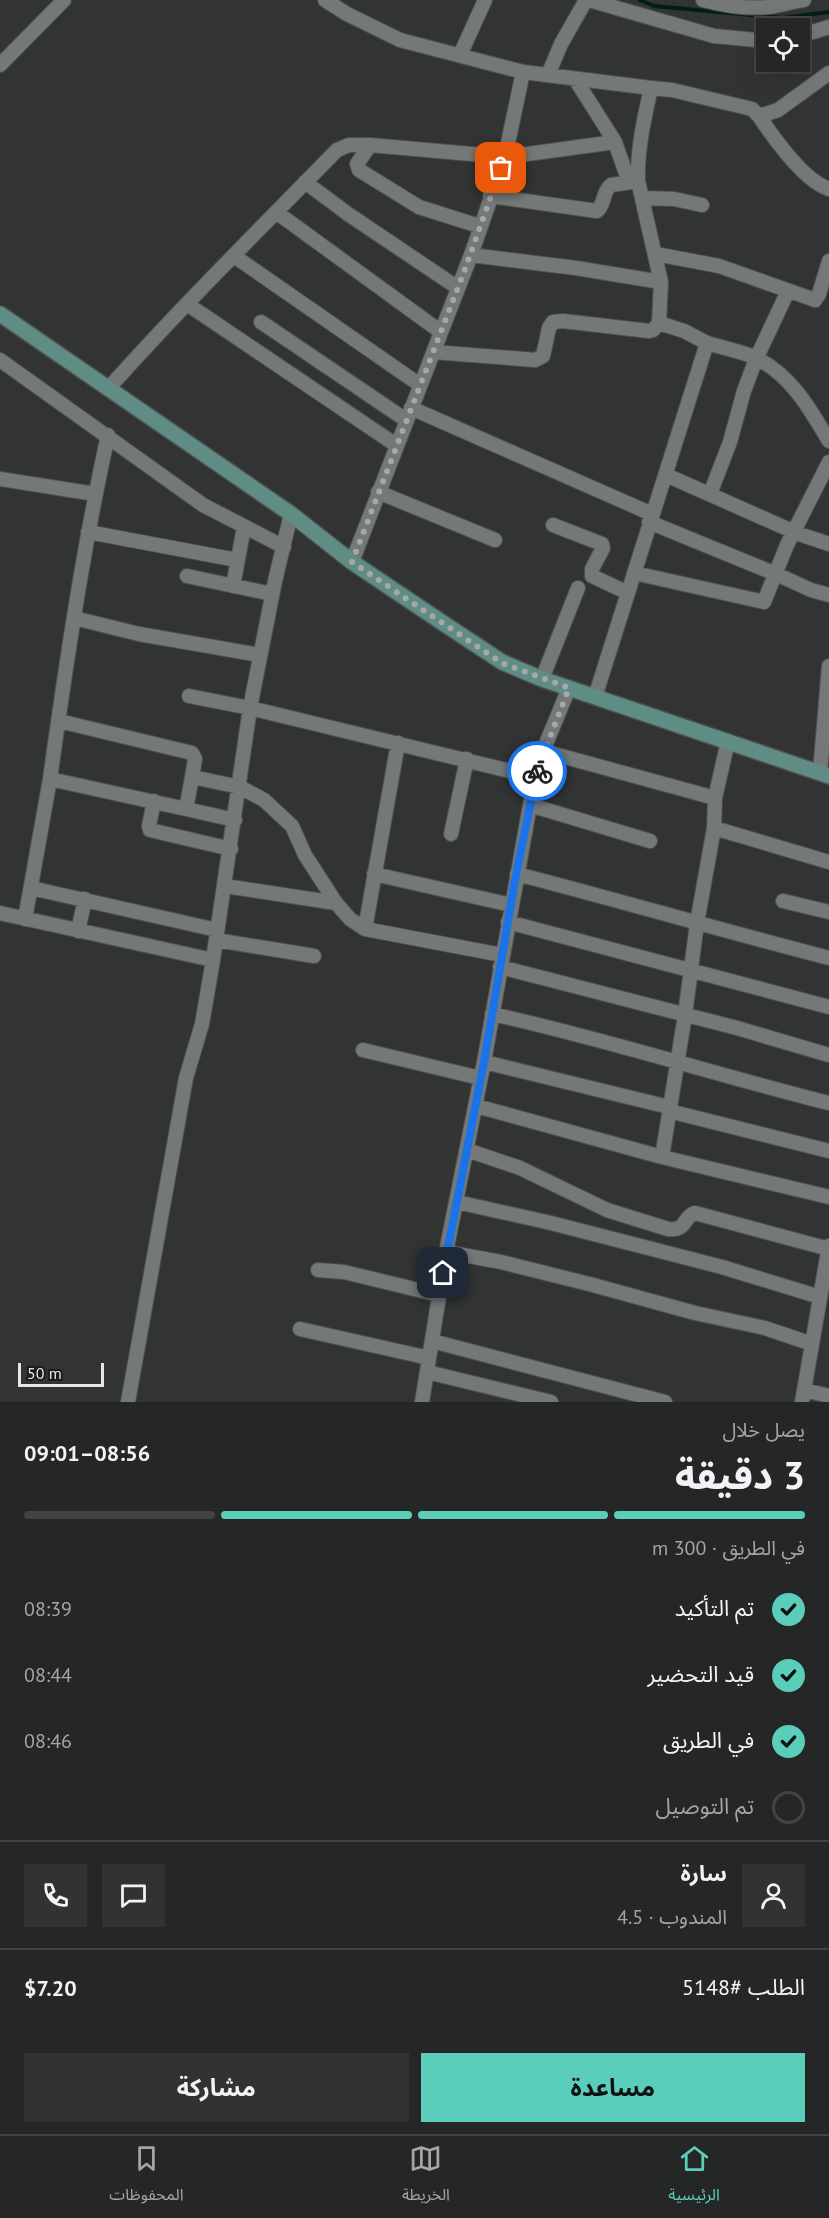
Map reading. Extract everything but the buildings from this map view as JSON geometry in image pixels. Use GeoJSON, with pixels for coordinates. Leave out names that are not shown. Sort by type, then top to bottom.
{"type":"FeatureCollection","features":[{"type":"Feature","properties":{"kind":"main road"},"geometry":{"type":"LineString","coordinates":[[0,314],[291,514],[352,562],[502,663],[594,697],[825,774]]}},
{"type":"Feature","properties":{"kind":"street"},"geometry":{"type":"LineString","coordinates":[[0,65],[64,0]]}},
{"type":"Feature","properties":{"kind":"street"},"geometry":{"type":"LineString","coordinates":[[326,0],[355,18],[400,40],[523,72],[681,92],[752,109],[775,140],[807,176],[829,189]]}},
{"type":"Feature","properties":{"kind":"street"},"geometry":{"type":"LineString","coordinates":[[460,55],[485,0]]}},
{"type":"Feature","properties":{"kind":"street"},"geometry":{"type":"LineString","coordinates":[[548,75],[561,44],[587,0],[714,36],[756,40]]}},
{"type":"Feature","properties":{"kind":"street"},"geometry":{"type":"LineString","coordinates":[[703,0],[723,5],[773,6],[800,0]]}},
{"type":"Feature","properties":{"kind":"street"},"geometry":{"type":"LineString","coordinates":[[810,33],[829,27]]}},
{"type":"Feature","properties":{"kind":"street"},"geometry":{"type":"LineString","coordinates":[[352,562],[471,255],[479,226],[505,157],[523,72]]}},
{"type":"Feature","properties":{"kind":"street"},"geometry":{"type":"LineString","coordinates":[[759,116],[778,110],[829,73]]}},
{"type":"Feature","properties":{"kind":"street"},"geometry":{"type":"LineString","coordinates":[[433,352],[535,360],[543,356],[549,328],[553,322],[563,321],[649,332],[659,323],[661,282],[642,198],[615,142],[595,107],[575,79]]}},
{"type":"Feature","properties":{"kind":"street"},"geometry":{"type":"LineString","coordinates":[[634,182],[651,88]]}},
{"type":"Feature","properties":{"kind":"street"},"geometry":{"type":"LineString","coordinates":[[108,389],[162,328],[337,150],[349,145],[370,145],[505,157],[615,142]]}},
{"type":"Feature","properties":{"kind":"street"},"geometry":{"type":"LineString","coordinates":[[370,145],[357,164],[359,170],[419,207],[479,226]]}},
{"type":"Feature","properties":{"kind":"street"},"geometry":{"type":"LineString","coordinates":[[305,182],[348,214],[458,288]]}},
{"type":"Feature","properties":{"kind":"street"},"geometry":{"type":"LineString","coordinates":[[490,196],[597,211],[610,185],[634,182]]}},
{"type":"Feature","properties":{"kind":"street"},"geometry":{"type":"LineString","coordinates":[[642,198],[674,199],[702,205]]}},
{"type":"Feature","properties":{"kind":"street"},"geometry":{"type":"LineString","coordinates":[[276,212],[441,332]]}},
{"type":"Feature","properties":{"kind":"street"},"geometry":{"type":"LineString","coordinates":[[656,254],[719,266],[815,300],[826,282],[829,261]]}},
{"type":"Feature","properties":{"kind":"street"},"geometry":{"type":"LineString","coordinates":[[471,255],[661,282]]}},
{"type":"Feature","properties":{"kind":"street"},"geometry":{"type":"LineString","coordinates":[[234,256],[420,385]]}},
{"type":"Feature","properties":{"kind":"street"},"geometry":{"type":"LineString","coordinates":[[710,494],[730,442],[744,391],[756,359],[788,291]]}},
{"type":"Feature","properties":{"kind":"street"},"geometry":{"type":"LineString","coordinates":[[187,304],[396,445]]}},
{"type":"Feature","properties":{"kind":"street"},"geometry":{"type":"LineString","coordinates":[[261,322],[409,414],[829,596]]}},
{"type":"Feature","properties":{"kind":"street"},"geometry":{"type":"LineString","coordinates":[[659,323],[684,331],[707,343],[756,359],[793,386],[829,441]]}},
{"type":"Feature","properties":{"kind":"street"},"geometry":{"type":"LineString","coordinates":[[594,697],[707,343]]}},
{"type":"Feature","properties":{"kind":"street"},"geometry":{"type":"LineString","coordinates":[[0,360],[203,505],[284,547]]}},
{"type":"Feature","properties":{"kind":"street"},"geometry":{"type":"LineString","coordinates":[[25,919],[51,779],[88,532],[108,435]]}},
{"type":"Feature","properties":{"kind":"street"},"geometry":{"type":"LineString","coordinates":[[634,573],[761,602],[767,599],[794,532],[829,462]]}},
{"type":"Feature","properties":{"kind":"street"},"geometry":{"type":"LineString","coordinates":[[666,475],[794,532],[829,544]]}},
{"type":"Feature","properties":{"kind":"street"},"geometry":{"type":"LineString","coordinates":[[0,478],[95,494]]}},
{"type":"Feature","properties":{"kind":"street"},"geometry":{"type":"LineString","coordinates":[[378,492],[495,540]]}},
{"type":"Feature","properties":{"kind":"street"},"geometry":{"type":"LineString","coordinates":[[128,1402],[186,1078],[202,1024],[231,849],[250,708],[272,594],[291,514]]}},
{"type":"Feature","properties":{"kind":"street"},"geometry":{"type":"LineString","coordinates":[[553,525],[602,544],[603,548],[592,569],[592,576],[628,593]]}},
{"type":"Feature","properties":{"kind":"street"},"geometry":{"type":"LineString","coordinates":[[233,586],[244,527]]}},
{"type":"Feature","properties":{"kind":"street"},"geometry":{"type":"LineString","coordinates":[[88,532],[237,560]]}},
{"type":"Feature","properties":{"kind":"street"},"geometry":{"type":"LineString","coordinates":[[187,576],[272,594]]}},
{"type":"Feature","properties":{"kind":"street"},"geometry":{"type":"LineString","coordinates":[[542,679],[578,588]]}},
{"type":"Feature","properties":{"kind":"street"},"geometry":{"type":"LineString","coordinates":[[74,618],[139,634],[260,655]]}},
{"type":"Feature","properties":{"kind":"street"},"geometry":{"type":"LineString","coordinates":[[825,774],[829,666]]}},
{"type":"Feature","properties":{"kind":"street"},"geometry":{"type":"LineString","coordinates":[[422,1402],[439,1295],[476,1106],[535,777],[543,751],[569,688]]}},
{"type":"Feature","properties":{"kind":"street"},"geometry":{"type":"LineString","coordinates":[[189,696],[250,708],[535,777]]}},
{"type":"Feature","properties":{"kind":"street"},"geometry":{"type":"LineString","coordinates":[[58,721],[192,753],[195,759],[186,808]]}},
{"type":"Feature","properties":{"kind":"street"},"geometry":{"type":"LineString","coordinates":[[662,1156],[697,923],[714,828],[715,798],[728,741]]}},
{"type":"Feature","properties":{"kind":"street"},"geometry":{"type":"LineString","coordinates":[[365,929],[398,743]]}},
{"type":"Feature","properties":{"kind":"street"},"geometry":{"type":"LineString","coordinates":[[543,751],[715,798]]}},
{"type":"Feature","properties":{"kind":"street"},"geometry":{"type":"LineString","coordinates":[[451,834],[467,759]]}},
{"type":"Feature","properties":{"kind":"street"},"geometry":{"type":"LineString","coordinates":[[192,777],[240,787],[264,800],[292,826],[305,855],[336,903],[350,919],[365,929],[501,961],[829,1055]]}},
{"type":"Feature","properties":{"kind":"street"},"geometry":{"type":"LineString","coordinates":[[51,779],[235,820]]}},
{"type":"Feature","properties":{"kind":"street"},"geometry":{"type":"LineString","coordinates":[[154,801],[150,830],[231,849]]}},
{"type":"Feature","properties":{"kind":"street"},"geometry":{"type":"LineString","coordinates":[[530,806],[650,841]]}},
{"type":"Feature","properties":{"kind":"street"},"geometry":{"type":"LineString","coordinates":[[714,828],[829,862]]}},
{"type":"Feature","properties":{"kind":"street"},"geometry":{"type":"LineString","coordinates":[[374,874],[511,905]]}},
{"type":"Feature","properties":{"kind":"street"},"geometry":{"type":"LineString","coordinates":[[517,874],[829,958]]}},
{"type":"Feature","properties":{"kind":"street"},"geometry":{"type":"LineString","coordinates":[[225,886],[336,903]]}},
{"type":"Feature","properties":{"kind":"street"},"geometry":{"type":"LineString","coordinates":[[30,888],[86,899],[217,935],[314,956]]}},
{"type":"Feature","properties":{"kind":"street"},"geometry":{"type":"LineString","coordinates":[[78,931],[86,899]]}},
{"type":"Feature","properties":{"kind":"street"},"geometry":{"type":"LineString","coordinates":[[783,901],[829,912]]}},
{"type":"Feature","properties":{"kind":"street"},"geometry":{"type":"LineString","coordinates":[[0,913],[213,960]]}},
{"type":"Feature","properties":{"kind":"street"},"geometry":{"type":"LineString","coordinates":[[508,922],[829,1007]]}},
{"type":"Feature","properties":{"kind":"street"},"geometry":{"type":"LineString","coordinates":[[492,1014],[538,1024],[829,1103]]}},
{"type":"Feature","properties":{"kind":"street"},"geometry":{"type":"LineString","coordinates":[[363,1050],[480,1078]]}},
{"type":"Feature","properties":{"kind":"street"},"geometry":{"type":"LineString","coordinates":[[484,1062],[829,1151]]}},
{"type":"Feature","properties":{"kind":"street"},"geometry":{"type":"LineString","coordinates":[[476,1106],[662,1156],[829,1197]]}},
{"type":"Feature","properties":{"kind":"street"},"geometry":{"type":"LineString","coordinates":[[467,1150],[520,1168],[607,1210],[668,1229],[674,1230],[682,1227],[690,1214],[695,1213],[829,1248],[803,1396],[829,1396]]}},
{"type":"Feature","properties":{"kind":"street"},"geometry":{"type":"LineString","coordinates":[[457,1202],[551,1223],[722,1267],[820,1297]]}},
{"type":"Feature","properties":{"kind":"street"},"geometry":{"type":"LineString","coordinates":[[447,1252],[501,1262],[695,1313],[765,1328],[812,1344]]}},
{"type":"Feature","properties":{"kind":"street"},"geometry":{"type":"LineString","coordinates":[[318,1270],[344,1272],[439,1295]]}},
{"type":"Feature","properties":{"kind":"street"},"geometry":{"type":"LineString","coordinates":[[300,1329],[429,1358]]}},
{"type":"Feature","properties":{"kind":"street"},"geometry":{"type":"LineString","coordinates":[[432,1341],[665,1402]]}},
{"type":"Feature","properties":{"kind":"street"},"geometry":{"type":"LineString","coordinates":[[427,1372],[551,1402]]}},
{"type":"Feature","properties":{"kind":"waterway"},"geometry":{"type":"LineString","coordinates":[[640,0],[654,6],[782,18],[829,12]]}},
{"type":"Feature","properties":{"kind":"way so far"},"geometry":{"type":"LineString","coordinates":[[501,168],[479,226],[471,255],[352,562],[502,663],[569,688],[537,771]]}},
{"type":"Feature","properties":{"kind":"route"},"geometry":{"type":"LineString","coordinates":[[443,1273],[537,771]]}}]}
